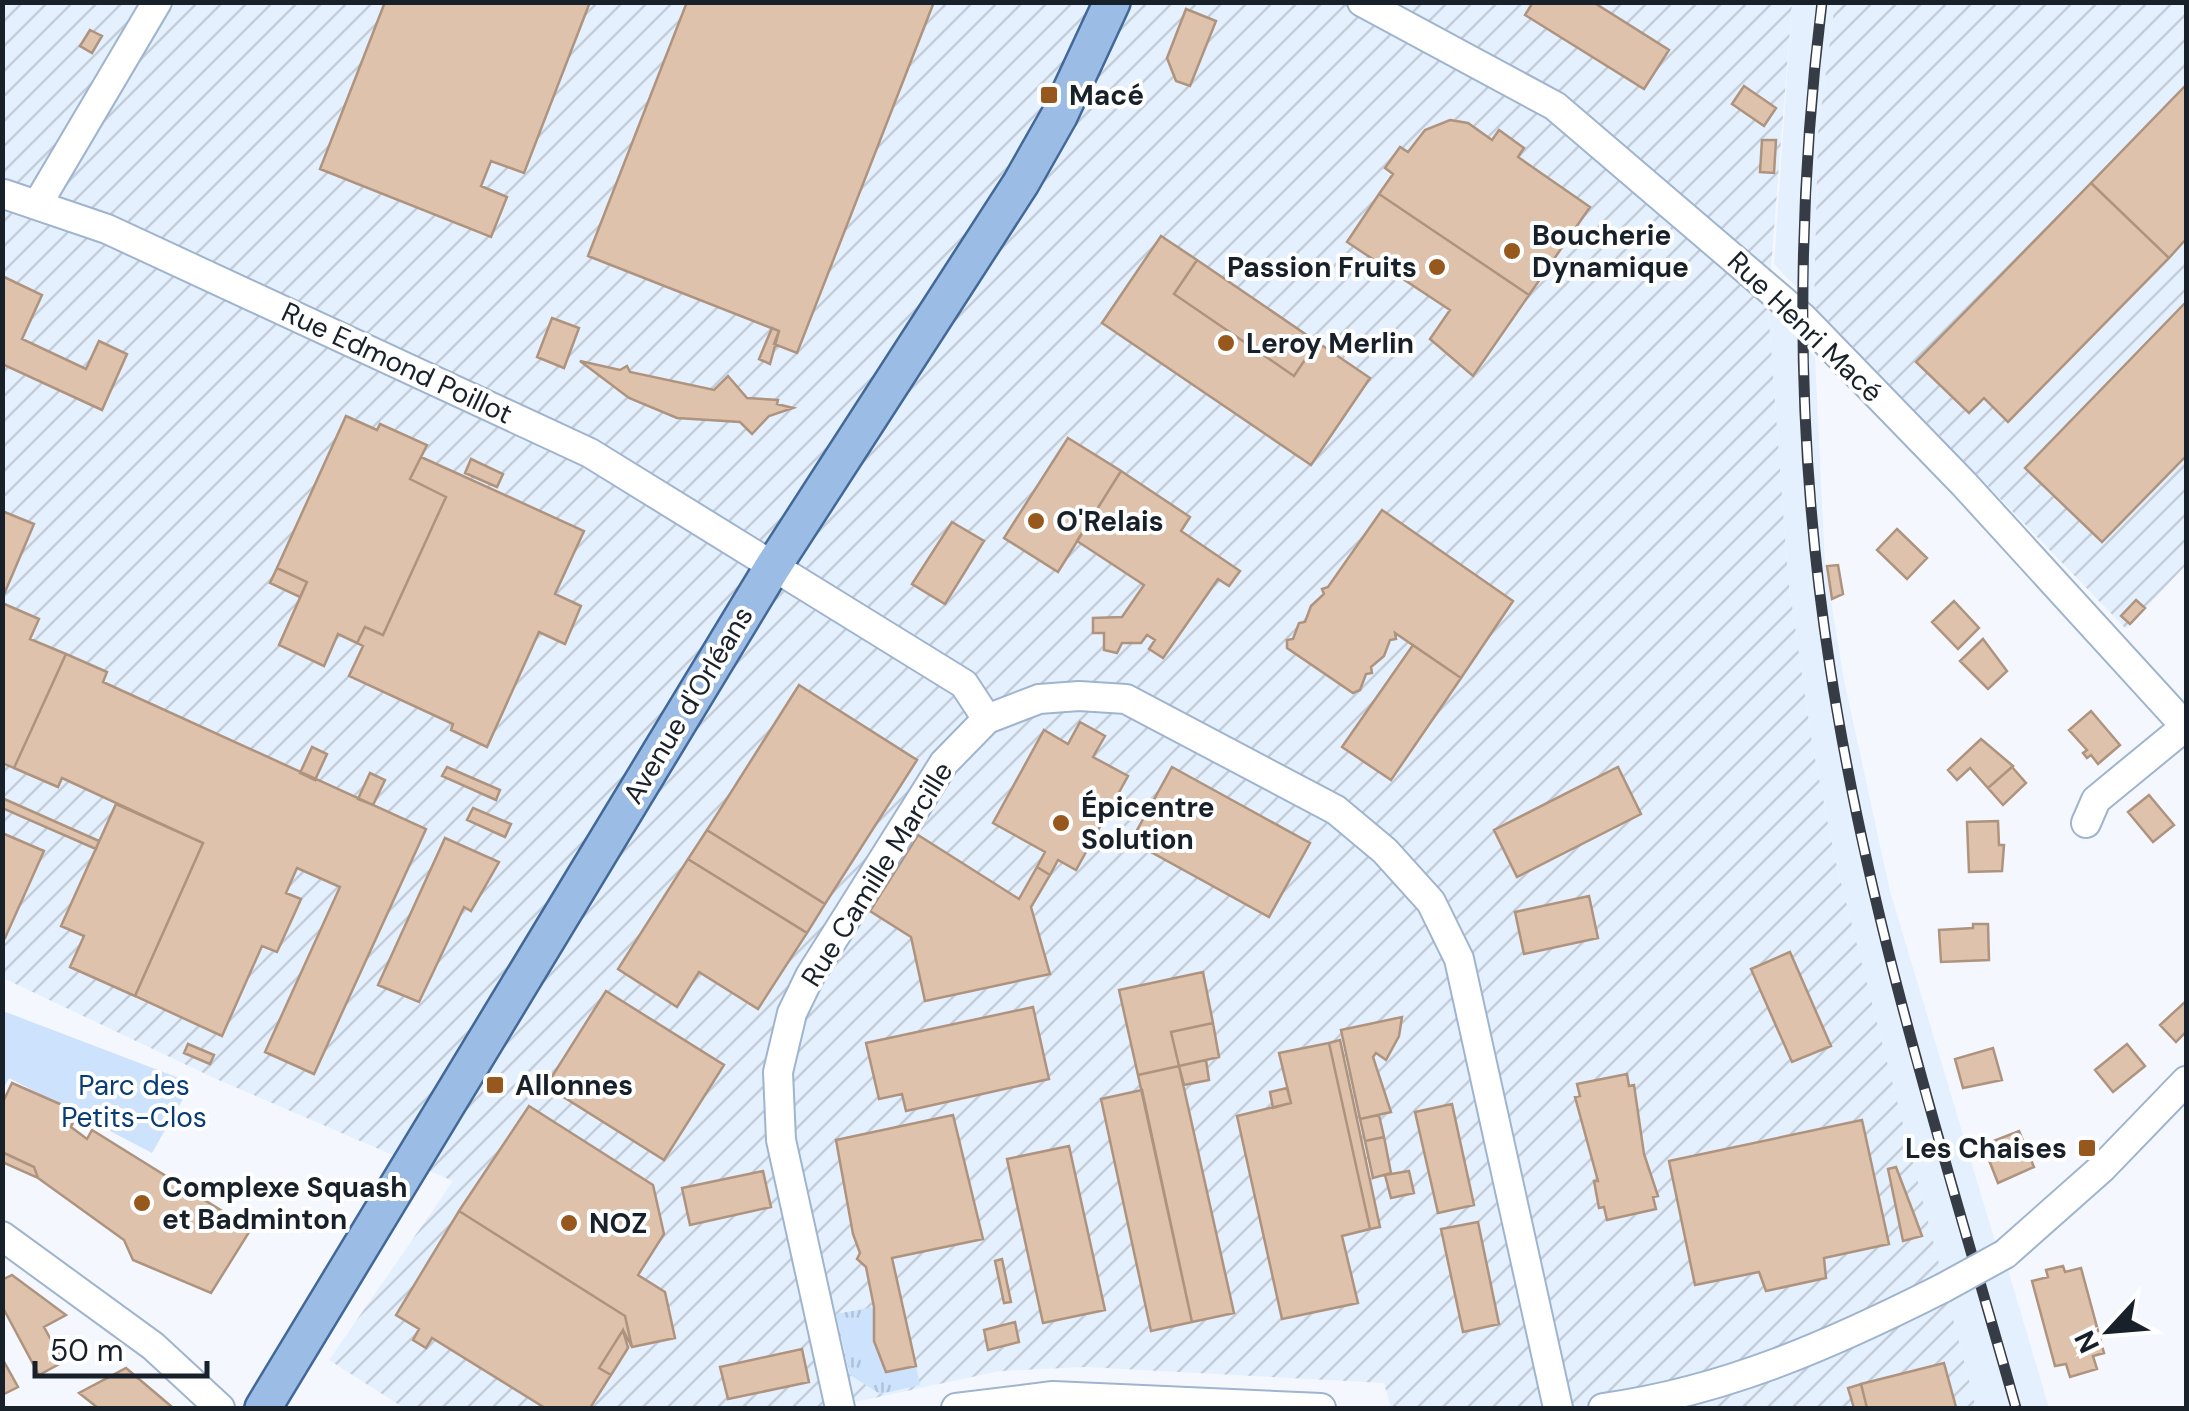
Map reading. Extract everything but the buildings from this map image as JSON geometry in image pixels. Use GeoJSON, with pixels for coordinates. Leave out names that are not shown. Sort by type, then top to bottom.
{"type":"FeatureCollection","features":[{"type":"Feature","properties":{"kind":"main road","name":"Avenue d'Orléans"},"geometry":{"type":"LineString","coordinates":[[263,1408],[772,568],[1021,183],[1059,116],[1112,2]]}},
{"type":"Feature","properties":{"kind":"street"},"geometry":{"type":"LineString","coordinates":[[36,205],[156,2]]}},
{"type":"Feature","properties":{"kind":"street","name":"Rue Henri Macé"},"geometry":{"type":"LineString","coordinates":[[1368,4],[1555,106],[1802,318],[2068,595],[2186,727]]}},
{"type":"Feature","properties":{"kind":"street","name":"Rue Edmond Poillot"},"geometry":{"type":"LineString","coordinates":[[4,194],[106,229],[590,453],[964,684],[987,719]]}},
{"type":"Feature","properties":{"kind":"street","name":"Rue Camille Marcille"},"geometry":{"type":"LineString","coordinates":[[840,1408],[781,1140],[778,1072],[792,1013],[810,976],[944,762],[987,719],[1040,699],[1126,700],[1336,810],[1385,851],[1430,902],[1459,959],[1558,1408]]}},
{"type":"Feature","properties":{"kind":"street"},"geometry":{"type":"LineString","coordinates":[[2085,811],[2186,727]]}},
{"type":"Feature","properties":{"kind":"street"},"geometry":{"type":"LineString","coordinates":[[1603,1408],[1658,1404],[1766,1370],[1838,1340],[2005,1254],[2033,1233],[2186,1081]]}},
{"type":"Feature","properties":{"kind":"street"},"geometry":{"type":"LineString","coordinates":[[6,1243],[153,1346],[220,1408]]}},
{"type":"Feature","properties":{"kind":"street"},"geometry":{"type":"LineString","coordinates":[[956,1408],[1053,1396],[1321,1408]]}},
{"type":"Feature","properties":{"kind":"shaded area"},"geometry":{"type":"Polygon","coordinates":[[[2,3],[1792,3],[1768,306],[1788,578],[1812,743],[1835,859],[1976,1408],[1391,1408],[1384,1383],[1086,1367],[1000,1371],[827,1408],[404,1408],[329,1360],[453,1181],[214,1078],[3,978],[2,3]]]}},
{"type":"Feature","properties":{"kind":"shaded area"},"geometry":{"type":"Polygon","coordinates":[[[1792,3],[1835,3],[1818,133],[1814,306],[1774,264],[1792,3]]]}},
{"type":"Feature","properties":{"kind":"shaded area"},"geometry":{"type":"Polygon","coordinates":[[[1835,3],[2186,3],[2186,565],[2126,629],[1814,306],[1818,133],[1835,3]]]}},
{"type":"Feature","properties":{"kind":"shaded area"},"geometry":{"type":"Polygon","coordinates":[[[1768,306],[1815,357],[1825,564],[1844,680],[1890,891],[1995,1241],[1941,1272],[1835,859],[1812,743],[1788,578],[1768,306]]]}},
{"type":"Feature","properties":{"kind":"shaded area"},"geometry":{"type":"Polygon","coordinates":[[[2007,1266],[2049,1408],[1976,1408],[1948,1300],[2007,1266]]]}},
{"type":"Feature","properties":{"kind":"green space","name":"Parc des Petits-Clos"},"geometry":{"type":"Polygon","coordinates":[[[3,1011],[192,1083],[152,1153],[9,1078],[3,1090],[3,1011]]]}},
{"type":"Feature","properties":{"kind":"green space"},"geometry":{"type":"Polygon","coordinates":[[[874,1307],[874,1341],[886,1372],[916,1366],[920,1385],[880,1394],[850,1375],[836,1314],[874,1307]]]}},
{"type":"Feature","properties":{"kind":"railway"},"geometry":{"type":"LineString","coordinates":[[1822,2],[1807,168],[1803,335],[1811,502],[1830,667],[1865,855],[1887,948],[2016,1408]]}},
{"type":"Feature","properties":{"kind":"place","name":"Macé"},"geometry":{"type":"Point","coordinates":[1049,95]}},
{"type":"Feature","properties":{"kind":"place","name":"Boucherie Dynamique"},"geometry":{"type":"Point","coordinates":[1512,251]}},
{"type":"Feature","properties":{"kind":"place","name":"Passion Fruits"},"geometry":{"type":"Point","coordinates":[1437,267]}},
{"type":"Feature","properties":{"kind":"place","name":"Leroy Merlin"},"geometry":{"type":"Point","coordinates":[1226,343]}},
{"type":"Feature","properties":{"kind":"place","name":"O'Relais"},"geometry":{"type":"Point","coordinates":[1036,521]}},
{"type":"Feature","properties":{"kind":"place","name":"Épicentre Solution"},"geometry":{"type":"Point","coordinates":[1061,823]}},
{"type":"Feature","properties":{"kind":"place","name":"Allonnes"},"geometry":{"type":"Point","coordinates":[495,1085]}},
{"type":"Feature","properties":{"kind":"place","name":"Les Chaises"},"geometry":{"type":"Point","coordinates":[2087,1148]}},
{"type":"Feature","properties":{"kind":"place","name":"Complexe Squash et Badminton"},"geometry":{"type":"Point","coordinates":[142,1203]}},
{"type":"Feature","properties":{"kind":"place","name":"NOZ"},"geometry":{"type":"Point","coordinates":[569,1223]}}]}
